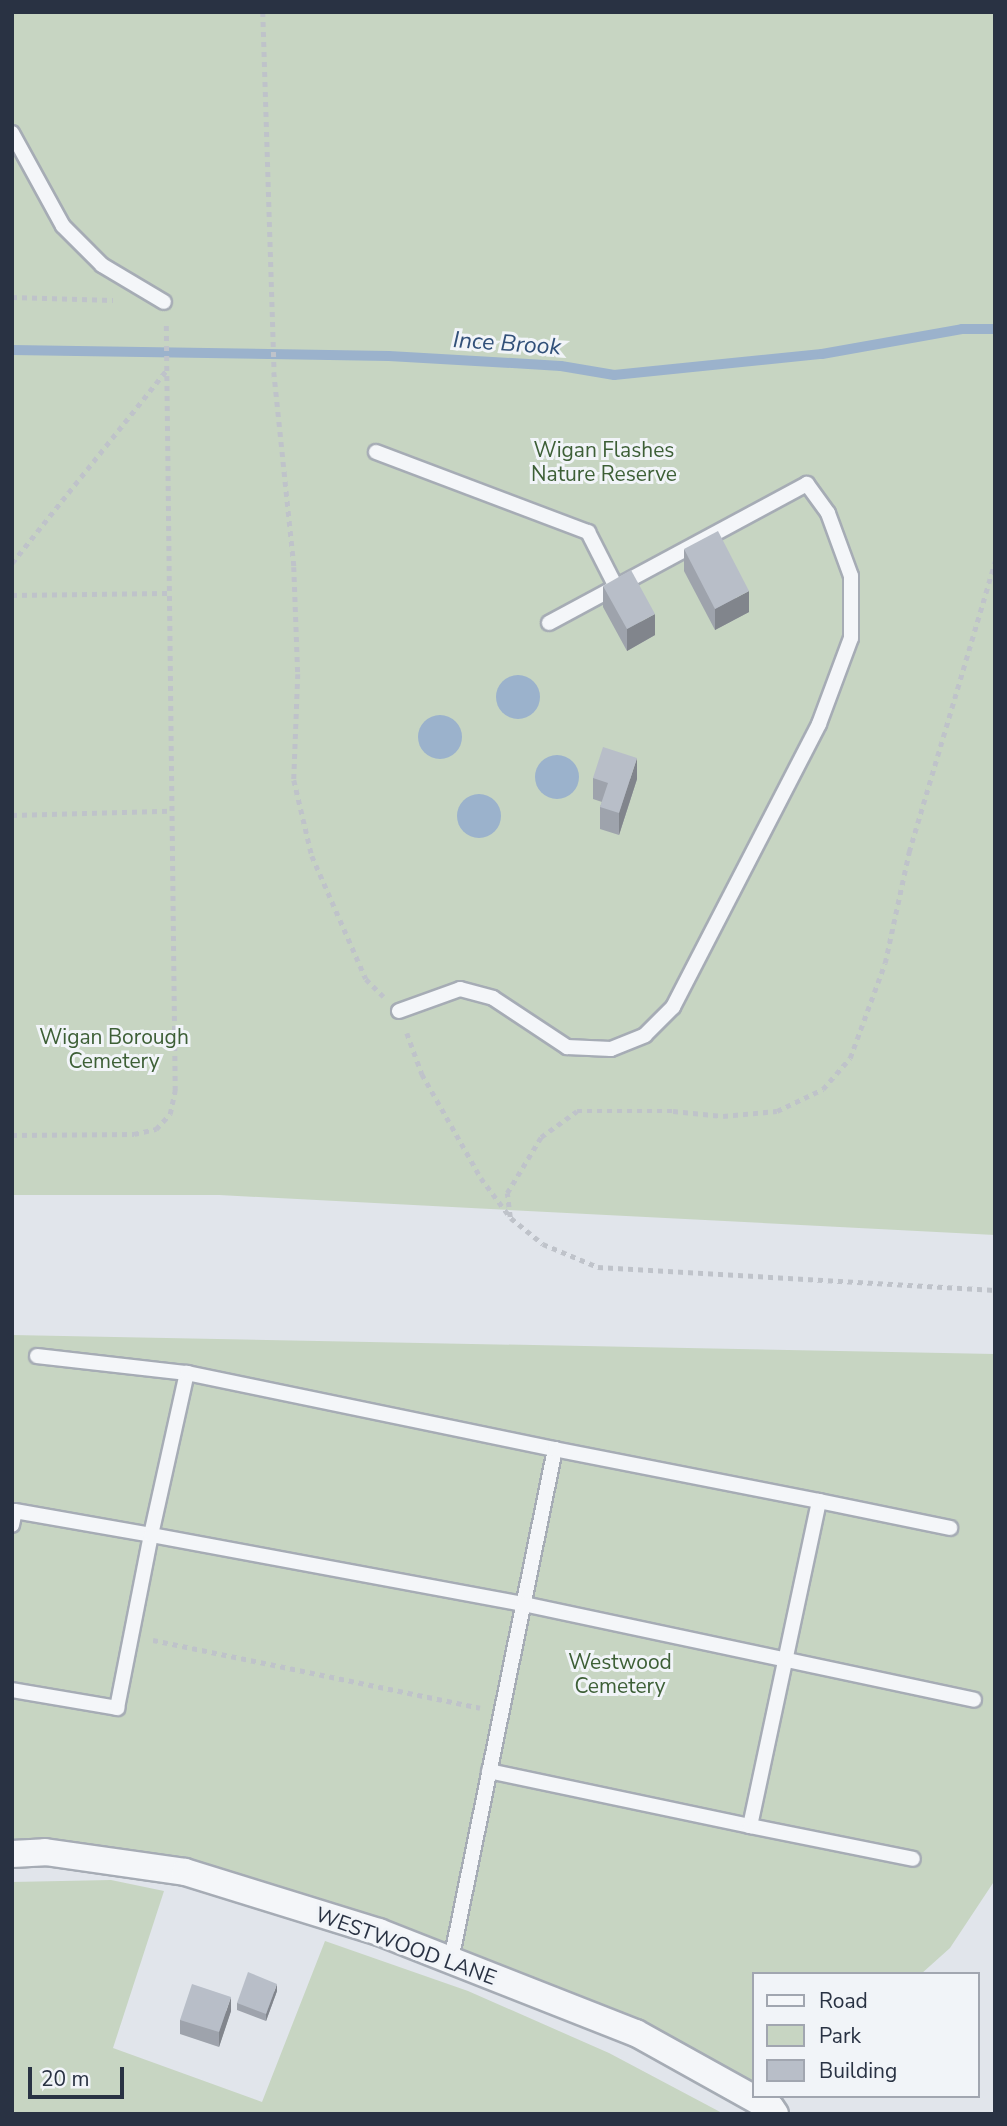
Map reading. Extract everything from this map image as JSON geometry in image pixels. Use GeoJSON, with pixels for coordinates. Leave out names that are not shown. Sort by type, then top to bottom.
{"type":"FeatureCollection","features":[{"type":"Feature","properties":{"kind":"street","name":"WESTWOOD LANE"},"geometry":{"type":"LineString","coordinates":[[12,1854],[45,1852],[185,1872],[379,1932],[636,2033],[752,2097]]}},
{"type":"Feature","properties":{"kind":"street","name":"WESTWOOD LANE"},"geometry":{"type":"LineString","coordinates":[[753,2098],[771,2108],[775,2114]]}},
{"type":"Feature","properties":{"kind":"lane"},"geometry":{"type":"LineString","coordinates":[[12,132],[63,226],[102,265],[164,302]]}},
{"type":"Feature","properties":{"kind":"lane"},"geometry":{"type":"LineString","coordinates":[[376,452],[588,532],[616,587]]}},
{"type":"Feature","properties":{"kind":"lane"},"geometry":{"type":"LineString","coordinates":[[399,1011],[460,989],[494,998],[567,1047],[611,1049],[645,1035],[673,1007],[806,749],[851,638],[851,576],[828,513],[807,484],[550,623]]}},
{"type":"Feature","properties":{"kind":"lane"},"geometry":{"type":"LineString","coordinates":[[37,1356],[187,1373],[950,1528]]}},
{"type":"Feature","properties":{"kind":"lane"},"geometry":{"type":"LineString","coordinates":[[12,1690],[117,1709],[151,1535],[187,1373]]}},
{"type":"Feature","properties":{"kind":"lane"},"geometry":{"type":"LineString","coordinates":[[451,1960],[555,1449]]}},
{"type":"Feature","properties":{"kind":"lane"},"geometry":{"type":"LineString","coordinates":[[750,1826],[819,1501]]}},
{"type":"Feature","properties":{"kind":"lane"},"geometry":{"type":"LineString","coordinates":[[12,1525],[15,1511],[151,1535],[523,1604],[974,1700]]}},
{"type":"Feature","properties":{"kind":"lane"},"geometry":{"type":"LineString","coordinates":[[489,1771],[913,1859]]}},
{"type":"Feature","properties":{"kind":"path"},"geometry":{"type":"LineString","coordinates":[[264,12],[274,372],[294,567],[298,674],[294,780],[312,856],[366,979],[399,1011],[422,1073],[481,1178],[510,1218],[543,1244],[598,1267],[995,1290]]}},
{"type":"Feature","properties":{"kind":"path"},"geometry":{"type":"LineString","coordinates":[[12,297],[164,302]]}},
{"type":"Feature","properties":{"kind":"path"},"geometry":{"type":"LineString","coordinates":[[12,1135],[134,1134],[156,1129],[170,1114],[175,1091],[167,593],[167,332]]}},
{"type":"Feature","properties":{"kind":"path"},"geometry":{"type":"LineString","coordinates":[[12,563],[167,370]]}},
{"type":"Feature","properties":{"kind":"path"},"geometry":{"type":"LineString","coordinates":[[510,1218],[507,1193],[541,1138],[577,1111],[673,1111],[723,1116],[777,1111],[823,1089],[850,1058],[885,963],[909,852],[995,561]]}},
{"type":"Feature","properties":{"kind":"path"},"geometry":{"type":"LineString","coordinates":[[12,595],[167,593]]}},
{"type":"Feature","properties":{"kind":"path"},"geometry":{"type":"LineString","coordinates":[[12,814],[170,811]]}},
{"type":"Feature","properties":{"kind":"path"},"geometry":{"type":"LineString","coordinates":[[149,1639],[501,1713]]}},
{"type":"Feature","properties":{"kind":"green space","name":"Wigan Flashes Nature Reserve"},"geometry":{"type":"Polygon","coordinates":[[[12,12],[995,12],[995,1235],[219,1195],[12,1195],[12,12]]]}},
{"type":"Feature","properties":{"kind":"green space","name":"Westwood Cemetery"},"geometry":{"type":"Polygon","coordinates":[[[12,1335],[995,1354],[995,1880],[950,1948],[923,1972],[752,1972],[752,2098],[782,2098],[771,2108],[379,1932],[45,1852],[12,1839],[12,1335]]]}},
{"type":"Feature","properties":{"kind":"green space"},"geometry":{"type":"Polygon","coordinates":[[[111,1880],[164,1891],[113,2048],[262,2102],[325,1941],[468,1991],[609,2053],[724,2114],[12,2114],[12,1882],[111,1880]]]}},
{"type":"Feature","properties":{"kind":"water"},"geometry":{"type":"Polygon","coordinates":[[[518,675],[534,681],[540,697],[534,713],[518,719],[502,713],[496,697],[502,681],[518,675]]]}},
{"type":"Feature","properties":{"kind":"water"},"geometry":{"type":"Polygon","coordinates":[[[440,715],[456,721],[462,737],[456,753],[440,759],[424,753],[418,737],[424,721],[440,715]]]}},
{"type":"Feature","properties":{"kind":"water"},"geometry":{"type":"Polygon","coordinates":[[[557,755],[573,761],[579,777],[573,793],[557,799],[541,793],[535,777],[541,761],[557,755]]]}},
{"type":"Feature","properties":{"kind":"water"},"geometry":{"type":"Polygon","coordinates":[[[479,794],[495,800],[501,816],[495,832],[479,838],[463,832],[457,816],[463,800],[479,794]]]}},
{"type":"Feature","properties":{"kind":"building"},"geometry":{"type":"Polygon","coordinates":[[[718,531],[749,591],[715,609],[684,549],[718,531]]]}},
{"type":"Feature","properties":{"kind":"building"},"geometry":{"type":"Polygon","coordinates":[[[631,570],[655,614],[627,629],[603,586],[631,570]]]}},
{"type":"Feature","properties":{"kind":"building"},"geometry":{"type":"Polygon","coordinates":[[[603,747],[637,758],[619,813],[600,807],[608,783],[593,778],[603,747]]]}},
{"type":"Feature","properties":{"kind":"building"},"geometry":{"type":"Polygon","coordinates":[[[248,1972],[277,1984],[266,2014],[237,2003],[248,1972]]]}},
{"type":"Feature","properties":{"kind":"building"},"geometry":{"type":"Polygon","coordinates":[[[192,1984],[231,1997],[219,2032],[180,2020],[192,1984]]]}},
{"type":"Feature","properties":{"kind":"waterway","name":"Ince Brook"},"geometry":{"type":"LineString","coordinates":[[12,350],[389,356],[561,366],[614,375],[822,354],[962,329],[995,329]]}},
{"type":"Feature","properties":{"kind":"park label","name":"Wigan Borough Cemetery"},"geometry":{"type":"Point","coordinates":[114,1049]}}]}
